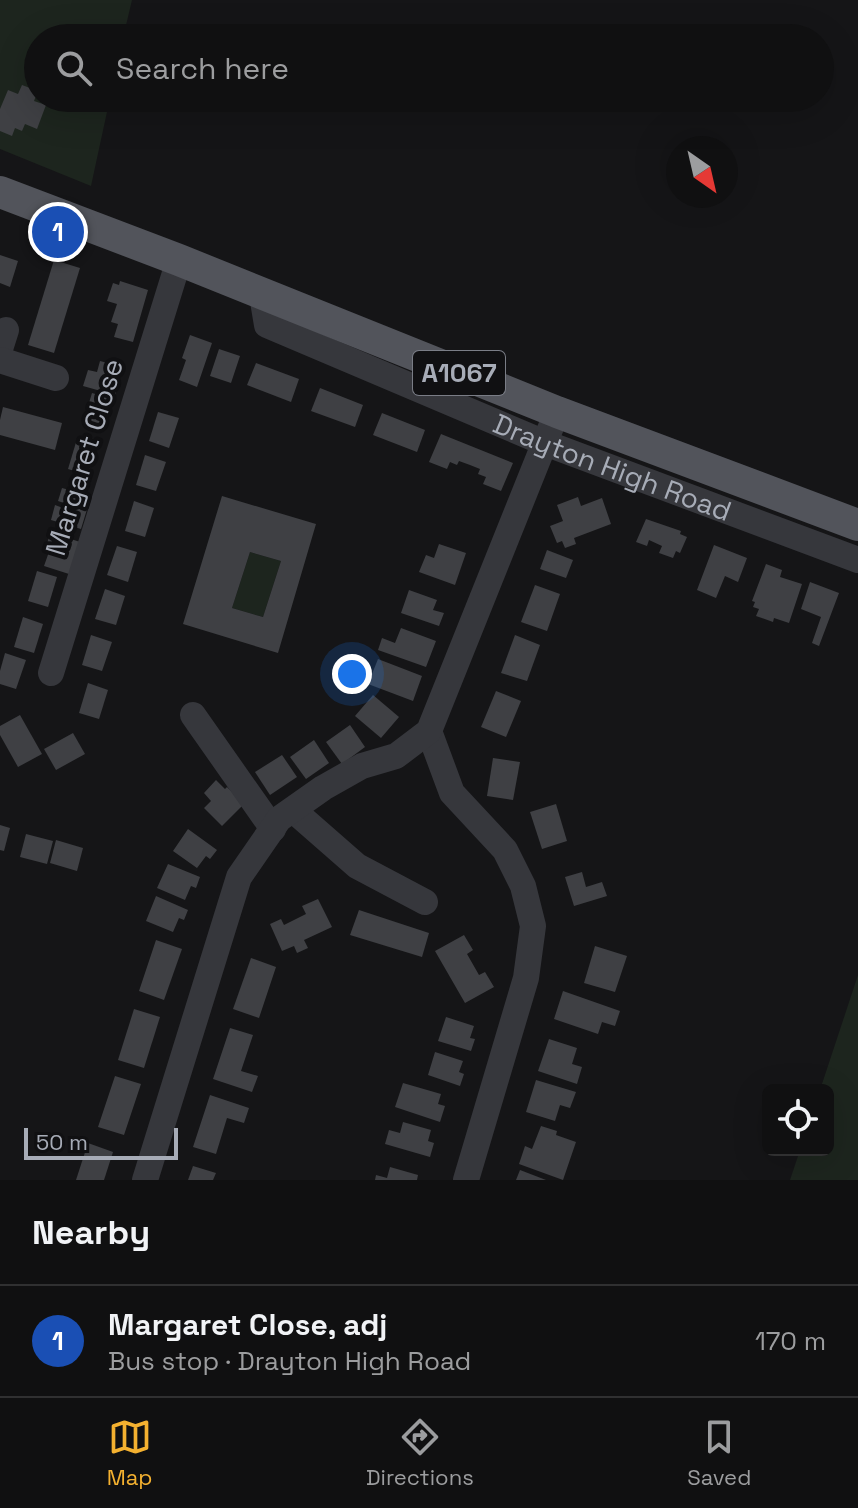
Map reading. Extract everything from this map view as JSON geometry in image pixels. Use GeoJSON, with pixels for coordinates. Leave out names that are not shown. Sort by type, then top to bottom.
{"type":"FeatureCollection","features":[{"type":"Feature","properties":{"kind":"main road","name":"Drayton High Road"},"geometry":{"type":"LineString","coordinates":[[0,192],[179,260],[557,412],[858,525]]}},
{"type":"Feature","properties":{"kind":"street","name":"Margaret Close"},"geometry":{"type":"LineString","coordinates":[[51,673],[179,260]]}},
{"type":"Feature","properties":{"kind":"street","name":"Drayton High Road"},"geometry":{"type":"LineString","coordinates":[[262,295],[267,325],[545,443],[858,560]]}},
{"type":"Feature","properties":{"kind":"street"},"geometry":{"type":"LineString","coordinates":[[0,360],[56,378]]}},
{"type":"Feature","properties":{"kind":"street"},"geometry":{"type":"LineString","coordinates":[[145,1180],[239,877],[279,819],[323,788],[362,766],[396,756],[429,731],[557,412]]}},
{"type":"Feature","properties":{"kind":"street"},"geometry":{"type":"LineString","coordinates":[[193,715],[273,829]]}},
{"type":"Feature","properties":{"kind":"street"},"geometry":{"type":"LineString","coordinates":[[429,731],[452,793],[505,850],[523,886],[533,926],[526,978],[466,1180]]}},
{"type":"Feature","properties":{"kind":"street"},"geometry":{"type":"LineString","coordinates":[[293,810],[357,866],[425,902]]}},
{"type":"Feature","properties":{"kind":"shaded area"},"geometry":{"type":"Polygon","coordinates":[[[0,0],[132,0],[126,24],[24,24],[24,112],[107,112],[91,186],[0,149],[0,0]]]}},
{"type":"Feature","properties":{"kind":"shaded area"},"geometry":{"type":"Polygon","coordinates":[[[250,552],[281,561],[263,617],[232,608],[250,552]]]}},
{"type":"Feature","properties":{"kind":"shaded area"},"geometry":{"type":"Polygon","coordinates":[[[858,975],[858,1180],[790,1180],[798,1156],[834,1156],[834,1084],[822,1084],[858,975]]]}},
{"type":"Feature","properties":{"kind":"building"},"geometry":{"type":"Polygon","coordinates":[[[24,86],[24,112],[43,112],[37,129],[25,124],[22,131],[15,128],[12,136],[0,131],[0,109],[8,90],[18,94],[24,86]]]}},
{"type":"Feature","properties":{"kind":"building"},"geometry":{"type":"Polygon","coordinates":[[[0,255],[18,261],[10,287],[0,283],[0,255]]]}},
{"type":"Feature","properties":{"kind":"building"},"geometry":{"type":"Polygon","coordinates":[[[54,260],[80,268],[54,353],[28,345],[54,260]]]}},
{"type":"Feature","properties":{"kind":"building"},"geometry":{"type":"Polygon","coordinates":[[[120,281],[148,290],[133,342],[114,337],[118,324],[111,322],[117,304],[107,301],[113,283],[119,285],[120,281]]]}},
{"type":"Feature","properties":{"kind":"building"},"geometry":{"type":"Polygon","coordinates":[[[190,335],[212,343],[197,387],[179,380],[190,335]]]}},
{"type":"Feature","properties":{"kind":"building"},"geometry":{"type":"Polygon","coordinates":[[[219,349],[240,356],[231,383],[210,376],[219,349]]]}},
{"type":"Feature","properties":{"kind":"building"},"geometry":{"type":"Polygon","coordinates":[[[100,361],[123,367],[115,395],[83,386],[88,370],[97,372],[100,361]]]}},
{"type":"Feature","properties":{"kind":"building"},"geometry":{"type":"Polygon","coordinates":[[[256,363],[299,379],[291,402],[247,385],[256,363]]]}},
{"type":"Feature","properties":{"kind":"building"},"geometry":{"type":"Polygon","coordinates":[[[320,388],[363,405],[355,427],[311,411],[320,388]]]}},
{"type":"Feature","properties":{"kind":"building"},"geometry":{"type":"Polygon","coordinates":[[[92,393],[112,399],[103,429],[83,423],[92,393]]]}},
{"type":"Feature","properties":{"kind":"building"},"geometry":{"type":"Polygon","coordinates":[[[3,407],[62,423],[55,450],[0,435],[3,407]]]}},
{"type":"Feature","properties":{"kind":"building"},"geometry":{"type":"Polygon","coordinates":[[[158,412],[179,418],[169,448],[149,441],[158,412]]]}},
{"type":"Feature","properties":{"kind":"building"},"geometry":{"type":"Polygon","coordinates":[[[382,413],[425,430],[417,452],[373,435],[382,413]]]}},
{"type":"Feature","properties":{"kind":"building"},"geometry":{"type":"Polygon","coordinates":[[[441,434],[513,463],[501,491],[483,484],[486,477],[478,474],[480,469],[459,461],[457,465],[450,462],[447,469],[429,462],[441,434]]]}},
{"type":"Feature","properties":{"kind":"building"},"geometry":{"type":"Polygon","coordinates":[[[77,439],[97,446],[88,475],[68,469],[77,439]]]}},
{"type":"Feature","properties":{"kind":"building"},"geometry":{"type":"Polygon","coordinates":[[[145,455],[166,462],[156,491],[136,485],[145,455]]]}},
{"type":"Feature","properties":{"kind":"building"},"geometry":{"type":"Polygon","coordinates":[[[62,488],[91,496],[81,529],[51,520],[55,505],[63,508],[64,503],[58,501],[62,488]]]}},
{"type":"Feature","properties":{"kind":"building"},"geometry":{"type":"Polygon","coordinates":[[[222,496],[316,524],[278,653],[183,624],[222,496]],[[250,552],[232,608],[263,617],[281,561],[250,552]]]}},
{"type":"Feature","properties":{"kind":"building"},"geometry":{"type":"Polygon","coordinates":[[[578,497],[581,506],[602,498],[611,524],[574,538],[576,544],[565,548],[562,541],[557,543],[550,526],[563,521],[557,505],[578,497]]]}},
{"type":"Feature","properties":{"kind":"building"},"geometry":{"type":"Polygon","coordinates":[[[134,501],[154,508],[145,537],[125,531],[134,501]]]}},
{"type":"Feature","properties":{"kind":"building"},"geometry":{"type":"Polygon","coordinates":[[[646,519],[681,531],[680,534],[687,537],[680,553],[676,551],[673,558],[659,553],[662,546],[649,540],[647,546],[636,542],[646,519]]]}},
{"type":"Feature","properties":{"kind":"building"},"geometry":{"type":"Polygon","coordinates":[[[56,534],[80,542],[69,574],[44,566],[50,549],[46,547],[49,537],[55,538],[56,534]]]}},
{"type":"Feature","properties":{"kind":"building"},"geometry":{"type":"Polygon","coordinates":[[[439,544],[466,553],[455,585],[419,572],[426,555],[434,558],[439,544]]]}},
{"type":"Feature","properties":{"kind":"building"},"geometry":{"type":"Polygon","coordinates":[[[714,545],[747,558],[738,582],[725,576],[716,598],[697,590],[714,545]]]}},
{"type":"Feature","properties":{"kind":"building"},"geometry":{"type":"Polygon","coordinates":[[[117,546],[137,552],[128,582],[107,575],[117,546]]]}},
{"type":"Feature","properties":{"kind":"building"},"geometry":{"type":"Polygon","coordinates":[[[547,550],[573,560],[566,578],[540,569],[547,550]]]}},
{"type":"Feature","properties":{"kind":"building"},"geometry":{"type":"Polygon","coordinates":[[[766,564],[782,570],[780,577],[802,584],[789,623],[756,616],[759,609],[753,607],[755,602],[752,601],[766,564]]]}},
{"type":"Feature","properties":{"kind":"building"},"geometry":{"type":"Polygon","coordinates":[[[37,571],[57,577],[48,607],[28,601],[37,571]]]}},
{"type":"Feature","properties":{"kind":"building"},"geometry":{"type":"Polygon","coordinates":[[[810,582],[839,593],[819,646],[812,643],[821,617],[801,609],[810,582]]]}},
{"type":"Feature","properties":{"kind":"building"},"geometry":{"type":"Polygon","coordinates":[[[535,585],[560,594],[547,631],[521,622],[535,585]]]}},
{"type":"Feature","properties":{"kind":"building"},"geometry":{"type":"Polygon","coordinates":[[[105,589],[125,596],[116,625],[95,619],[105,589]]]}},
{"type":"Feature","properties":{"kind":"building"},"geometry":{"type":"Polygon","coordinates":[[[409,590],[437,600],[433,610],[444,613],[439,626],[401,613],[409,590]]]}},
{"type":"Feature","properties":{"kind":"building"},"geometry":{"type":"Polygon","coordinates":[[[23,617],[43,624],[34,653],[14,647],[23,617]]]}},
{"type":"Feature","properties":{"kind":"building"},"geometry":{"type":"Polygon","coordinates":[[[401,628],[436,641],[426,667],[378,650],[382,638],[395,643],[401,628]]]}},
{"type":"Feature","properties":{"kind":"building"},"geometry":{"type":"Polygon","coordinates":[[[91,635],[112,642],[102,671],[82,665],[91,635]]]}},
{"type":"Feature","properties":{"kind":"building"},"geometry":{"type":"Polygon","coordinates":[[[515,635],[540,645],[527,681],[501,673],[515,635]]]}},
{"type":"Feature","properties":{"kind":"building"},"geometry":{"type":"Polygon","coordinates":[[[5,653],[26,660],[16,689],[0,684],[5,653]]]}},
{"type":"Feature","properties":{"kind":"building"},"geometry":{"type":"Polygon","coordinates":[[[378,659],[422,676],[413,701],[368,684],[378,659]]]}},
{"type":"Feature","properties":{"kind":"building"},"geometry":{"type":"Polygon","coordinates":[[[88,683],[108,690],[99,719],[79,713],[88,683]]]}},
{"type":"Feature","properties":{"kind":"building"},"geometry":{"type":"Polygon","coordinates":[[[496,691],[521,701],[506,737],[481,727],[496,691]]]}},
{"type":"Feature","properties":{"kind":"building"},"geometry":{"type":"Polygon","coordinates":[[[373,695],[399,717],[381,738],[355,716],[373,695]]]}},
{"type":"Feature","properties":{"kind":"building"},"geometry":{"type":"Polygon","coordinates":[[[20,715],[42,754],[18,767],[0,735],[0,726],[20,715]]]}},
{"type":"Feature","properties":{"kind":"building"},"geometry":{"type":"Polygon","coordinates":[[[350,725],[365,747],[342,764],[326,742],[350,725]]]}},
{"type":"Feature","properties":{"kind":"building"},"geometry":{"type":"Polygon","coordinates":[[[73,733],[85,754],[56,770],[44,749],[73,733]]]}},
{"type":"Feature","properties":{"kind":"building"},"geometry":{"type":"Polygon","coordinates":[[[314,740],[329,763],[306,779],[290,757],[314,740]]]}},
{"type":"Feature","properties":{"kind":"building"},"geometry":{"type":"Polygon","coordinates":[[[282,755],[297,777],[270,795],[255,772],[282,755]]]}},
{"type":"Feature","properties":{"kind":"building"},"geometry":{"type":"Polygon","coordinates":[[[493,758],[520,762],[513,800],[487,796],[493,758]]]}},
{"type":"Feature","properties":{"kind":"building"},"geometry":{"type":"Polygon","coordinates":[[[216,780],[244,804],[222,826],[204,808],[211,801],[204,793],[216,780]]]}},
{"type":"Feature","properties":{"kind":"building"},"geometry":{"type":"Polygon","coordinates":[[[556,804],[567,841],[542,849],[530,812],[556,804]]]}},
{"type":"Feature","properties":{"kind":"building"},"geometry":{"type":"Polygon","coordinates":[[[0,825],[10,828],[4,851],[0,850],[0,825]]]}},
{"type":"Feature","properties":{"kind":"building"},"geometry":{"type":"Polygon","coordinates":[[[188,829],[217,850],[210,859],[206,856],[197,868],[173,851],[188,829]]]}},
{"type":"Feature","properties":{"kind":"building"},"geometry":{"type":"Polygon","coordinates":[[[26,834],[53,841],[47,864],[20,857],[26,834]]]}},
{"type":"Feature","properties":{"kind":"building"},"geometry":{"type":"Polygon","coordinates":[[[56,840],[83,848],[77,871],[50,863],[56,840]]]}},
{"type":"Feature","properties":{"kind":"building"},"geometry":{"type":"Polygon","coordinates":[[[168,864],[200,877],[196,888],[191,886],[185,900],[157,888],[168,864]]]}},
{"type":"Feature","properties":{"kind":"building"},"geometry":{"type":"Polygon","coordinates":[[[582,872],[586,887],[602,882],[607,896],[574,906],[565,877],[582,872]]]}},
{"type":"Feature","properties":{"kind":"building"},"geometry":{"type":"Polygon","coordinates":[[[156,896],[188,910],[184,920],[179,918],[173,932],[146,921],[156,896]]]}},
{"type":"Feature","properties":{"kind":"building"},"geometry":{"type":"Polygon","coordinates":[[[318,899],[332,927],[304,940],[308,948],[297,953],[294,946],[282,951],[270,924],[281,919],[284,925],[306,914],[302,906],[318,899]]]}},
{"type":"Feature","properties":{"kind":"building"},"geometry":{"type":"Polygon","coordinates":[[[359,910],[429,933],[422,957],[350,935],[359,910]]]}},
{"type":"Feature","properties":{"kind":"building"},"geometry":{"type":"Polygon","coordinates":[[[464,935],[473,950],[467,954],[479,975],[485,972],[494,987],[465,1003],[435,951],[464,935]]]}},
{"type":"Feature","properties":{"kind":"building"},"geometry":{"type":"Polygon","coordinates":[[[156,940],[182,949],[164,1000],[139,991],[156,940]]]}},
{"type":"Feature","properties":{"kind":"building"},"geometry":{"type":"Polygon","coordinates":[[[595,946],[627,956],[615,992],[584,983],[595,946]]]}},
{"type":"Feature","properties":{"kind":"building"},"geometry":{"type":"Polygon","coordinates":[[[251,958],[276,967],[259,1018],[233,1009],[251,958]]]}},
{"type":"Feature","properties":{"kind":"building"},"geometry":{"type":"Polygon","coordinates":[[[563,991],[620,1011],[615,1026],[602,1022],[598,1034],[554,1019],[563,991]]]}},
{"type":"Feature","properties":{"kind":"building"},"geometry":{"type":"Polygon","coordinates":[[[134,1009],[160,1017],[144,1068],[118,1060],[134,1009]]]}},
{"type":"Feature","properties":{"kind":"building"},"geometry":{"type":"Polygon","coordinates":[[[446,1017],[474,1026],[470,1038],[475,1039],[471,1051],[438,1041],[446,1017]]]}},
{"type":"Feature","properties":{"kind":"building"},"geometry":{"type":"Polygon","coordinates":[[[230,1028],[253,1035],[241,1071],[258,1076],[252,1092],[213,1079],[230,1028]]]}},
{"type":"Feature","properties":{"kind":"building"},"geometry":{"type":"Polygon","coordinates":[[[549,1039],[577,1048],[572,1064],[582,1067],[577,1084],[538,1071],[549,1039]]]}},
{"type":"Feature","properties":{"kind":"building"},"geometry":{"type":"Polygon","coordinates":[[[435,1052],[463,1061],[459,1072],[464,1074],[460,1086],[428,1075],[435,1052]]]}},
{"type":"Feature","properties":{"kind":"building"},"geometry":{"type":"Polygon","coordinates":[[[115,1076],[141,1084],[124,1135],[98,1127],[115,1076]]]}},
{"type":"Feature","properties":{"kind":"building"},"geometry":{"type":"Polygon","coordinates":[[[536,1080],[576,1092],[570,1108],[560,1105],[555,1121],[526,1112],[536,1080]]]}},
{"type":"Feature","properties":{"kind":"building"},"geometry":{"type":"Polygon","coordinates":[[[403,1083],[441,1094],[438,1104],[445,1106],[440,1122],[395,1107],[403,1083]]]}},
{"type":"Feature","properties":{"kind":"building"},"geometry":{"type":"Polygon","coordinates":[[[210,1095],[249,1108],[244,1123],[227,1118],[216,1154],[193,1147],[210,1095]]]}},
{"type":"Feature","properties":{"kind":"building"},"geometry":{"type":"Polygon","coordinates":[[[403,1122],[431,1130],[428,1141],[434,1143],[430,1157],[385,1144],[389,1130],[400,1133],[403,1122]]]}},
{"type":"Feature","properties":{"kind":"building"},"geometry":{"type":"Polygon","coordinates":[[[541,1126],[576,1142],[563,1180],[519,1164],[525,1146],[532,1149],[541,1126]]]}},
{"type":"Feature","properties":{"kind":"building"},"geometry":{"type":"Polygon","coordinates":[[[88,1143],[113,1152],[104,1180],[76,1180],[88,1143]]]}},
{"type":"Feature","properties":{"kind":"building"},"geometry":{"type":"Polygon","coordinates":[[[193,1166],[216,1173],[213,1180],[188,1180],[193,1166]]]}},
{"type":"Feature","properties":{"kind":"building"},"geometry":{"type":"Polygon","coordinates":[[[390,1167],[418,1175],[417,1180],[375,1180],[376,1175],[387,1178],[390,1167]]]}},
{"type":"Feature","properties":{"kind":"building"},"geometry":{"type":"Polygon","coordinates":[[[520,1170],[546,1180],[516,1180],[520,1170]]]}},
{"type":"Feature","properties":{"kind":"place","name":"Margaret Close, adj"},"geometry":{"type":"Point","coordinates":[58,232]}}]}
